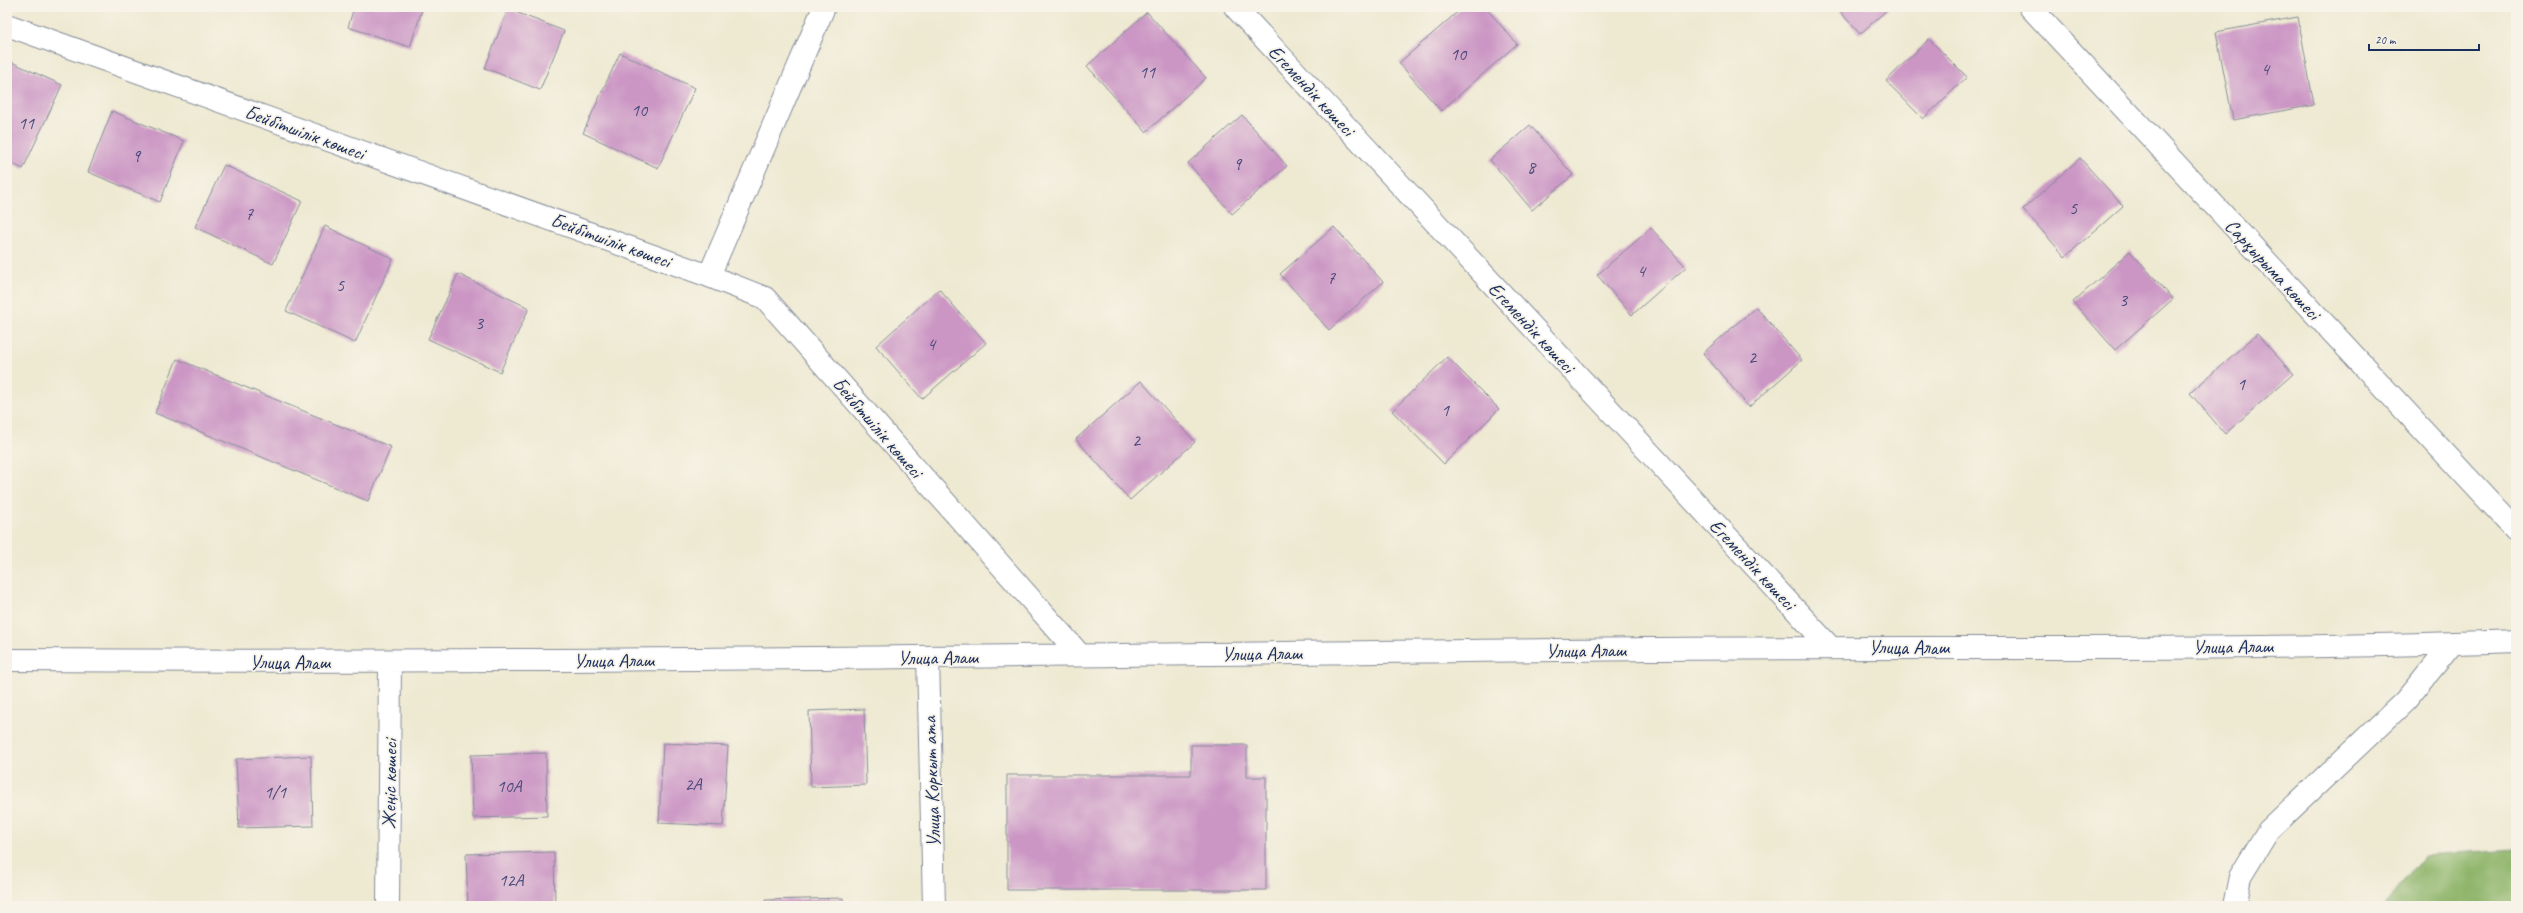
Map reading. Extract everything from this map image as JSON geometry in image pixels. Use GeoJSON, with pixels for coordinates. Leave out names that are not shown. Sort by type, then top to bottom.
{"type":"FeatureCollection","features":[{"type":"Feature","properties":{"kind":"street"},"geometry":{"type":"LineString","coordinates":[[709,276],[824,7]]}},
{"type":"Feature","properties":{"kind":"street","name":"Егемендік көшесі"},"geometry":{"type":"LineString","coordinates":[[1234,7],[1830,647]]}},
{"type":"Feature","properties":{"kind":"street","name":"Сарқырыма көшесі"},"geometry":{"type":"LineString","coordinates":[[2030,7],[2516,530]]}},
{"type":"Feature","properties":{"kind":"street","name":"Бейбітшілік көшесі"},"geometry":{"type":"LineString","coordinates":[[7,25],[709,276],[765,298],[1080,655]]}},
{"type":"Feature","properties":{"kind":"street","name":"Улица Алаш"},"geometry":{"type":"LineString","coordinates":[[7,660],[390,662],[928,658],[1830,647],[2170,647],[2452,644],[2516,641]]}},
{"type":"Feature","properties":{"kind":"street"},"geometry":{"type":"LineString","coordinates":[[2234,906],[2240,877],[2268,831],[2405,701],[2452,644]]}},
{"type":"Feature","properties":{"kind":"street","name":"Улица Коркыт ата"},"geometry":{"type":"LineString","coordinates":[[928,658],[934,906]]}},
{"type":"Feature","properties":{"kind":"street","name":"Жеңіс көшесі"},"geometry":{"type":"LineString","coordinates":[[388,906],[390,662]]}},
{"type":"Feature","properties":{"kind":"green space"},"geometry":{"type":"Polygon","coordinates":[[[2516,849],[2516,906],[2384,906],[2424,855],[2516,849]]]}},
{"type":"Feature","properties":{"kind":"building"},"geometry":{"type":"Polygon","coordinates":[[[354,7],[423,7],[410,47],[348,27],[354,7]]]}},
{"type":"Feature","properties":{"kind":"building"},"geometry":{"type":"Polygon","coordinates":[[[1463,7],[1485,7],[1517,44],[1441,111],[1399,63],[1463,7]]]}},
{"type":"Feature","properties":{"kind":"building"},"geometry":{"type":"Polygon","coordinates":[[[1836,7],[1890,7],[1860,34],[1836,7]]]}},
{"type":"Feature","properties":{"kind":"building"},"geometry":{"type":"Polygon","coordinates":[[[508,9],[564,31],[540,90],[485,68],[508,9]]]}},
{"type":"Feature","properties":{"kind":"building"},"geometry":{"type":"Polygon","coordinates":[[[1147,12],[1206,78],[1146,132],[1087,66],[1147,12]]]}},
{"type":"Feature","properties":{"kind":"building"},"geometry":{"type":"Polygon","coordinates":[[[2298,17],[2314,105],[2233,120],[2216,32],[2298,17]]]}},
{"type":"Feature","properties":{"kind":"building"},"geometry":{"type":"Polygon","coordinates":[[[1929,39],[1967,77],[1923,119],[1886,81],[1929,39]]]}},
{"type":"Feature","properties":{"kind":"building"},"geometry":{"type":"Polygon","coordinates":[[[620,53],[695,88],[658,168],[583,133],[620,53]]]}},
{"type":"Feature","properties":{"kind":"building"},"geometry":{"type":"Polygon","coordinates":[[[7,60],[62,85],[23,169],[7,161],[7,60]]]}},
{"type":"Feature","properties":{"kind":"building"},"geometry":{"type":"Polygon","coordinates":[[[112,111],[184,141],[160,202],[88,172],[112,111]]]}},
{"type":"Feature","properties":{"kind":"building"},"geometry":{"type":"Polygon","coordinates":[[[1242,115],[1287,166],[1232,214],[1188,163],[1242,115]]]}},
{"type":"Feature","properties":{"kind":"building"},"geometry":{"type":"Polygon","coordinates":[[[1530,125],[1573,175],[1532,210],[1490,160],[1530,125]]]}},
{"type":"Feature","properties":{"kind":"building"},"geometry":{"type":"Polygon","coordinates":[[[2080,158],[2123,206],[2065,257],[2023,209],[2080,158]]]}},
{"type":"Feature","properties":{"kind":"building"},"geometry":{"type":"Polygon","coordinates":[[[224,165],[302,201],[273,264],[195,227],[224,165]]]}},
{"type":"Feature","properties":{"kind":"building"},"geometry":{"type":"Polygon","coordinates":[[[325,226],[393,259],[355,343],[286,311],[325,226]]]}},
{"type":"Feature","properties":{"kind":"building"},"geometry":{"type":"Polygon","coordinates":[[[1334,227],[1383,282],[1329,330],[1280,274],[1334,227]]]}},
{"type":"Feature","properties":{"kind":"building"},"geometry":{"type":"Polygon","coordinates":[[[1651,228],[1686,267],[1632,315],[1597,275],[1651,228]]]}},
{"type":"Feature","properties":{"kind":"building"},"geometry":{"type":"Polygon","coordinates":[[[2130,251],[2173,299],[2115,350],[2073,302],[2130,251]]]}},
{"type":"Feature","properties":{"kind":"building"},"geometry":{"type":"Polygon","coordinates":[[[458,274],[529,308],[500,372],[428,339],[458,274]]]}},
{"type":"Feature","properties":{"kind":"building"},"geometry":{"type":"Polygon","coordinates":[[[939,289],[986,343],[922,399],[876,346],[939,289]]]}},
{"type":"Feature","properties":{"kind":"building"},"geometry":{"type":"Polygon","coordinates":[[[1756,307],[1802,360],[1749,407],[1703,353],[1756,307]]]}},
{"type":"Feature","properties":{"kind":"building"},"geometry":{"type":"Polygon","coordinates":[[[2257,334],[2293,374],[2225,434],[2190,393],[2257,334]]]}},
{"type":"Feature","properties":{"kind":"building"},"geometry":{"type":"Polygon","coordinates":[[[1447,357],[1499,409],[1444,464],[1392,411],[1447,357]]]}},
{"type":"Feature","properties":{"kind":"building"},"geometry":{"type":"Polygon","coordinates":[[[177,359],[391,447],[368,501],[155,413],[177,359]]]}},
{"type":"Feature","properties":{"kind":"building"},"geometry":{"type":"Polygon","coordinates":[[[1141,381],[1195,442],[1130,500],[1076,439],[1141,381]]]}},
{"type":"Feature","properties":{"kind":"building"},"geometry":{"type":"Polygon","coordinates":[[[864,709],[866,785],[811,787],[809,711],[864,709]]]}},
{"type":"Feature","properties":{"kind":"building"},"geometry":{"type":"Polygon","coordinates":[[[663,743],[728,746],[723,826],[659,823],[663,743]]]}},
{"type":"Feature","properties":{"kind":"building"},"geometry":{"type":"Polygon","coordinates":[[[1191,745],[1247,745],[1247,777],[1266,777],[1266,890],[1007,890],[1007,775],[1191,775],[1191,745]]]}},
{"type":"Feature","properties":{"kind":"building"},"geometry":{"type":"Polygon","coordinates":[[[546,753],[547,816],[473,818],[471,755],[546,753]]]}},
{"type":"Feature","properties":{"kind":"building"},"geometry":{"type":"Polygon","coordinates":[[[311,756],[313,826],[239,828],[236,759],[311,756]]]}},
{"type":"Feature","properties":{"kind":"building"},"geometry":{"type":"Polygon","coordinates":[[[554,852],[555,906],[468,906],[466,854],[554,852]]]}},
{"type":"Feature","properties":{"kind":"building"},"geometry":{"type":"Polygon","coordinates":[[[843,898],[843,906],[766,906],[765,900],[843,898]]]}}]}
